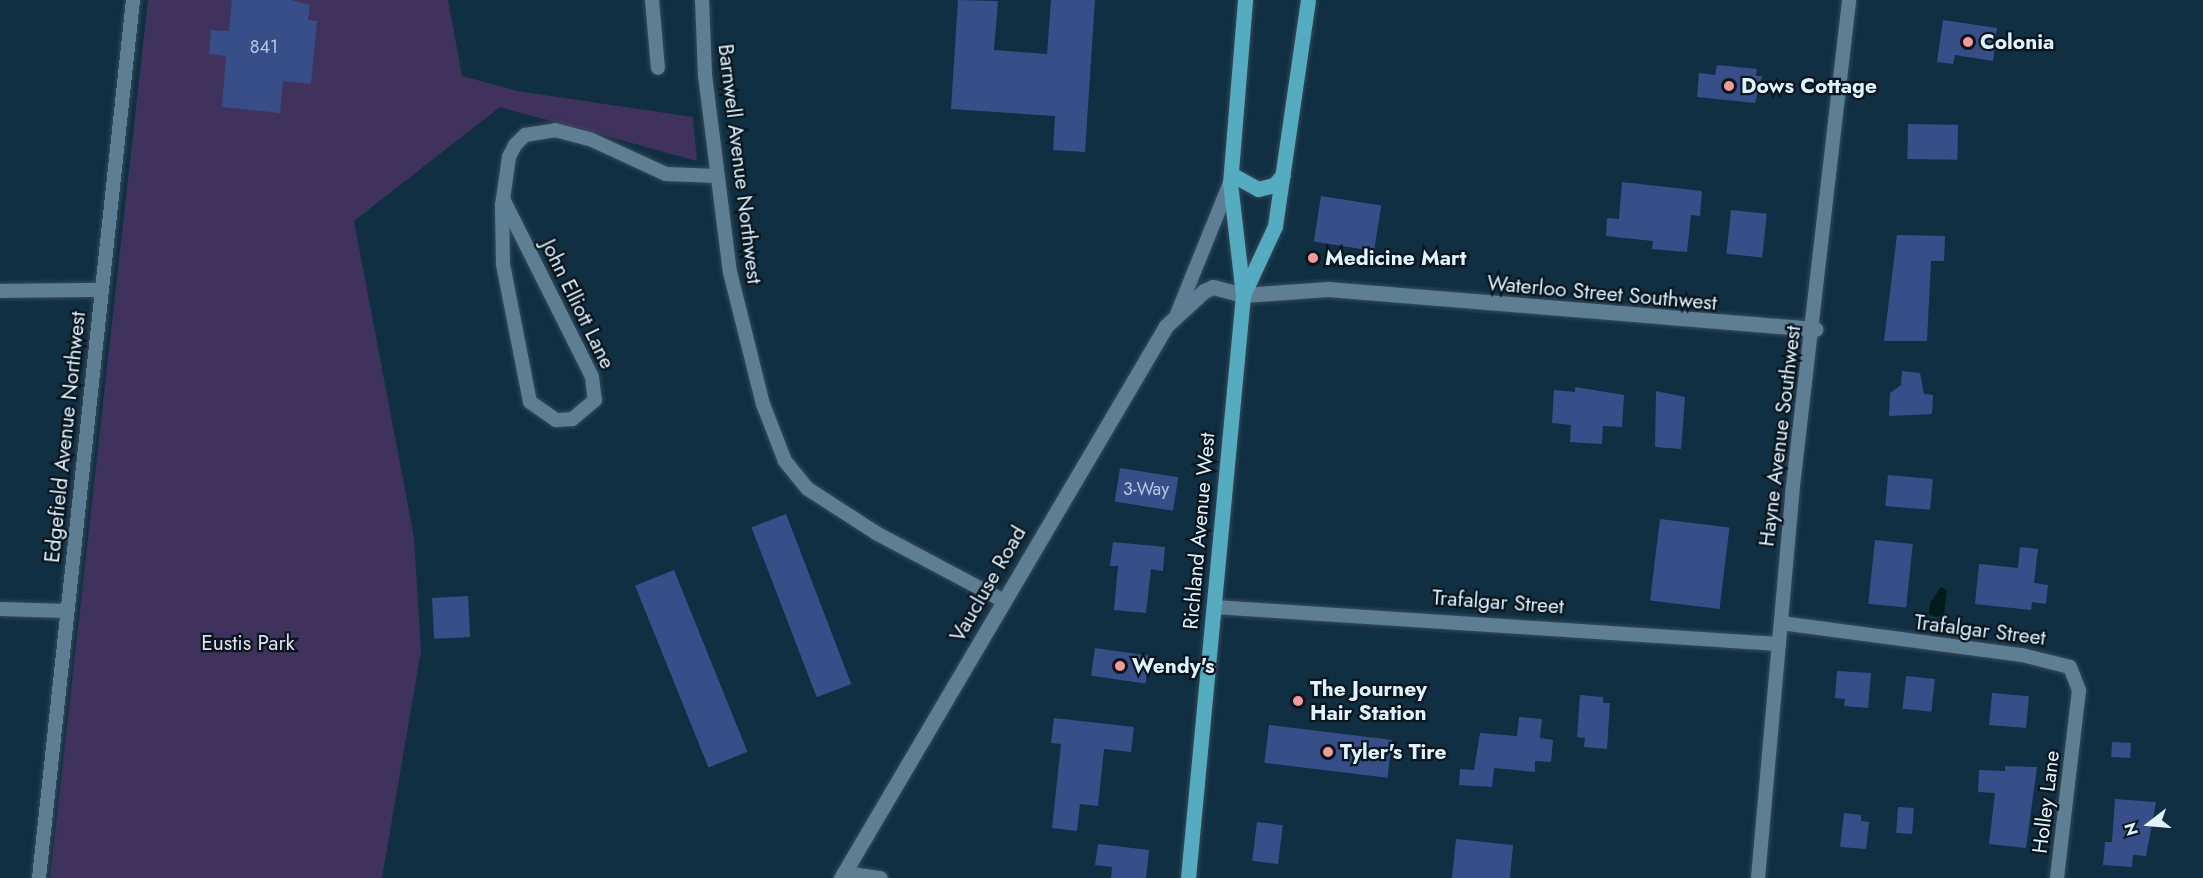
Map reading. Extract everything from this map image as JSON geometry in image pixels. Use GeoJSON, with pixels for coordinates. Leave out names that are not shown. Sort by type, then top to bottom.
{"type":"FeatureCollection","features":[{"type":"Feature","properties":{"kind":"main road","name":"Richland Avenue West"},"geometry":{"type":"LineString","coordinates":[[1188,878],[1243,295],[1231,178],[1245,0]]}},
{"type":"Feature","properties":{"kind":"main road","name":"Richland Avenue West"},"geometry":{"type":"LineString","coordinates":[[1243,295],[1275,226],[1308,0]]}},
{"type":"Feature","properties":{"kind":"main road"},"geometry":{"type":"LineString","coordinates":[[1231,178],[1258,189],[1274,185],[1283,175]]}},
{"type":"Feature","properties":{"kind":"street","name":"Edgefield Avenue Northwest"},"geometry":{"type":"LineString","coordinates":[[39,878],[133,0]]}},
{"type":"Feature","properties":{"kind":"street"},"geometry":{"type":"LineString","coordinates":[[651,0],[658,68]]}},
{"type":"Feature","properties":{"kind":"street","name":"Barnwell Avenue Northwest"},"geometry":{"type":"LineString","coordinates":[[702,0],[716,176],[741,322],[763,404],[794,474],[876,533],[1002,600]]}},
{"type":"Feature","properties":{"kind":"street","name":"Hayne Avenue Southwest"},"geometry":{"type":"LineString","coordinates":[[1758,878],[1781,623],[1815,329],[1849,0]]}},
{"type":"Feature","properties":{"kind":"street","name":"John Elliott Lane"},"geometry":{"type":"LineString","coordinates":[[503,199],[592,377],[595,400],[572,419],[556,420],[530,402],[503,264],[503,199],[515,145],[540,131],[573,133],[666,174],[716,176]]}},
{"type":"Feature","properties":{"kind":"street"},"geometry":{"type":"LineString","coordinates":[[1177,314],[1231,178]]}},
{"type":"Feature","properties":{"kind":"street","name":"Waterloo Street Southwest"},"geometry":{"type":"LineString","coordinates":[[1177,314],[1214,287],[1243,295],[1328,289],[1815,329]]}},
{"type":"Feature","properties":{"kind":"street"},"geometry":{"type":"LineString","coordinates":[[0,291],[102,290]]}},
{"type":"Feature","properties":{"kind":"street","name":"Vaucluse Road"},"geometry":{"type":"LineString","coordinates":[[842,875],[1002,600],[1177,314]]}},
{"type":"Feature","properties":{"kind":"street","name":"Trafalgar Street"},"geometry":{"type":"LineString","coordinates":[[1214,607],[1779,644]]}},
{"type":"Feature","properties":{"kind":"street"},"geometry":{"type":"LineString","coordinates":[[0,609],[67,611]]}},
{"type":"Feature","properties":{"kind":"street","name":"Trafalgar Street"},"geometry":{"type":"LineString","coordinates":[[1781,623],[2064,662],[2079,680],[2075,731]]}},
{"type":"Feature","properties":{"kind":"street","name":"Holley Lane"},"geometry":{"type":"LineString","coordinates":[[2057,878],[2075,731]]}},
{"type":"Feature","properties":{"kind":"street"},"geometry":{"type":"LineString","coordinates":[[842,875],[881,878]]}},
{"type":"Feature","properties":{"kind":"green space","name":"Eustis Park"},"geometry":{"type":"Polygon","coordinates":[[[148,0],[448,0],[462,76],[517,91],[693,117],[697,161],[500,107],[354,221],[414,537],[421,651],[382,878],[50,878],[148,0]]]}},
{"type":"Feature","properties":{"kind":"shaded area"},"geometry":{"type":"Polygon","coordinates":[[[1941,587],[1947,590],[1944,614],[1937,617],[1929,614],[1930,603],[1941,587]]]}},
{"type":"Feature","properties":{"kind":"building"},"geometry":{"type":"Polygon","coordinates":[[[232,0],[290,0],[310,5],[308,20],[317,21],[311,84],[283,81],[280,113],[222,107],[226,56],[209,54],[211,30],[229,31],[232,0]]]}},
{"type":"Feature","properties":{"kind":"building"},"geometry":{"type":"Polygon","coordinates":[[[958,0],[998,1],[994,50],[1047,54],[1051,0],[1095,0],[1085,152],[1053,150],[1055,116],[951,109],[958,0]]]}},
{"type":"Feature","properties":{"kind":"building","name":"Colonia"},"geometry":{"type":"Polygon","coordinates":[[[1943,20],[1997,28],[1993,61],[1955,55],[1953,64],[1937,62],[1943,20]]]}},
{"type":"Feature","properties":{"kind":"building","name":"Dows Cottage"},"geometry":{"type":"Polygon","coordinates":[[[1717,65],[1757,69],[1756,76],[1762,76],[1755,103],[1697,97],[1699,73],[1715,75],[1717,65]]]}},
{"type":"Feature","properties":{"kind":"building"},"geometry":{"type":"Polygon","coordinates":[[[1908,124],[1958,125],[1957,160],[1907,159],[1908,124]]]}},
{"type":"Feature","properties":{"kind":"building"},"geometry":{"type":"Polygon","coordinates":[[[1622,182],[1702,191],[1700,216],[1691,215],[1687,252],[1652,249],[1653,241],[1606,236],[1607,218],[1619,219],[1622,182]]]}},
{"type":"Feature","properties":{"kind":"building"},"geometry":{"type":"Polygon","coordinates":[[[1321,196],[1381,206],[1374,251],[1314,241],[1321,196]]]}},
{"type":"Feature","properties":{"kind":"building"},"geometry":{"type":"Polygon","coordinates":[[[1731,210],[1767,214],[1762,258],[1726,254],[1731,210]]]}},
{"type":"Feature","properties":{"kind":"building"},"geometry":{"type":"Polygon","coordinates":[[[1897,235],[1945,236],[1944,261],[1931,261],[1927,341],[1884,341],[1897,235]]]}},
{"type":"Feature","properties":{"kind":"building"},"geometry":{"type":"Polygon","coordinates":[[[1902,371],[1920,373],[1924,394],[1933,395],[1932,414],[1889,416],[1890,393],[1901,385],[1902,371]]]}},
{"type":"Feature","properties":{"kind":"building"},"geometry":{"type":"Polygon","coordinates":[[[1575,387],[1624,395],[1622,427],[1603,426],[1602,444],[1570,442],[1571,425],[1552,423],[1554,390],[1575,392],[1575,387]]]}},
{"type":"Feature","properties":{"kind":"building"},"geometry":{"type":"Polygon","coordinates":[[[1656,391],[1685,397],[1681,449],[1655,447],[1656,391]]]}},
{"type":"Feature","properties":{"kind":"building"},"geometry":{"type":"Polygon","coordinates":[[[1120,468],[1178,477],[1173,511],[1115,502],[1120,468]]]}},
{"type":"Feature","properties":{"kind":"building"},"geometry":{"type":"Polygon","coordinates":[[[1888,475],[1933,479],[1930,510],[1885,506],[1888,475]]]}},
{"type":"Feature","properties":{"kind":"building"},"geometry":{"type":"Polygon","coordinates":[[[786,514],[851,684],[817,697],[751,527],[786,514]]]}},
{"type":"Feature","properties":{"kind":"building"},"geometry":{"type":"Polygon","coordinates":[[[1660,519],[1729,528],[1719,609],[1650,600],[1660,519]]]}},
{"type":"Feature","properties":{"kind":"building"},"geometry":{"type":"Polygon","coordinates":[[[1875,540],[1913,544],[1906,608],[1868,604],[1875,540]]]}},
{"type":"Feature","properties":{"kind":"building"},"geometry":{"type":"Polygon","coordinates":[[[1113,542],[1165,547],[1163,571],[1151,569],[1146,613],[1114,610],[1118,566],[1110,566],[1113,542]]]}},
{"type":"Feature","properties":{"kind":"building"},"geometry":{"type":"Polygon","coordinates":[[[2020,547],[2038,549],[2034,583],[2048,585],[2046,604],[2032,602],[2031,610],[1975,604],[1979,564],[2018,568],[2020,547]]]}},
{"type":"Feature","properties":{"kind":"building"},"geometry":{"type":"Polygon","coordinates":[[[674,570],[747,752],[708,767],[635,586],[674,570]]]}},
{"type":"Feature","properties":{"kind":"building"},"geometry":{"type":"Polygon","coordinates":[[[468,596],[470,637],[434,639],[432,598],[468,596]]]}},
{"type":"Feature","properties":{"kind":"building","name":"Wendy's"},"geometry":{"type":"Polygon","coordinates":[[[1095,648],[1149,656],[1146,683],[1091,676],[1095,648]]]}},
{"type":"Feature","properties":{"kind":"building"},"geometry":{"type":"Polygon","coordinates":[[[1837,671],[1871,673],[1868,708],[1844,706],[1845,699],[1835,698],[1837,671]]]}},
{"type":"Feature","properties":{"kind":"building"},"geometry":{"type":"Polygon","coordinates":[[[1906,676],[1935,679],[1931,712],[1903,709],[1906,676]]]}},
{"type":"Feature","properties":{"kind":"building"},"geometry":{"type":"Polygon","coordinates":[[[1992,693],[2029,696],[2026,728],[1989,725],[1992,693]]]}},
{"type":"Feature","properties":{"kind":"building"},"geometry":{"type":"Polygon","coordinates":[[[1580,695],[1603,697],[1603,703],[1610,703],[1607,749],[1584,747],[1585,738],[1577,737],[1580,695]]]}},
{"type":"Feature","properties":{"kind":"building"},"geometry":{"type":"Polygon","coordinates":[[[1519,717],[1542,719],[1540,738],[1553,740],[1551,762],[1535,761],[1535,772],[1494,768],[1492,787],[1459,785],[1460,769],[1474,770],[1480,733],[1517,736],[1519,717]]]}},
{"type":"Feature","properties":{"kind":"building"},"geometry":{"type":"Polygon","coordinates":[[[1054,718],[1134,727],[1131,752],[1104,749],[1098,806],[1080,804],[1077,831],[1052,828],[1061,744],[1051,743],[1054,718]]]}},
{"type":"Feature","properties":{"kind":"building","name":"Tyler's Tire"},"geometry":{"type":"Polygon","coordinates":[[[1269,725],[1392,740],[1387,778],[1264,763],[1269,725]]]}},
{"type":"Feature","properties":{"kind":"building"},"geometry":{"type":"Polygon","coordinates":[[[2112,742],[2131,743],[2130,758],[2111,757],[2112,742]]]}},
{"type":"Feature","properties":{"kind":"building"},"geometry":{"type":"Polygon","coordinates":[[[2005,766],[2037,767],[2026,848],[1989,844],[1995,793],[1978,792],[1979,770],[2005,771],[2005,766]]]}},
{"type":"Feature","properties":{"kind":"building"},"geometry":{"type":"Polygon","coordinates":[[[2115,799],[2156,802],[2146,856],[2133,855],[2132,867],[2103,865],[2105,842],[2112,842],[2115,799]]]}},
{"type":"Feature","properties":{"kind":"building"},"geometry":{"type":"Polygon","coordinates":[[[1898,807],[1914,808],[1912,834],[1896,833],[1898,807]]]}},
{"type":"Feature","properties":{"kind":"building"},"geometry":{"type":"Polygon","coordinates":[[[1844,813],[1861,815],[1861,821],[1869,822],[1866,849],[1840,847],[1844,813]]]}},
{"type":"Feature","properties":{"kind":"building"},"geometry":{"type":"Polygon","coordinates":[[[1257,822],[1283,825],[1278,864],[1252,861],[1257,822]]]}},
{"type":"Feature","properties":{"kind":"building"},"geometry":{"type":"Polygon","coordinates":[[[1456,839],[1513,845],[1510,878],[1452,878],[1456,839]]]}},
{"type":"Feature","properties":{"kind":"building"},"geometry":{"type":"Polygon","coordinates":[[[1098,844],[1149,850],[1146,878],[1111,878],[1112,867],[1095,865],[1098,844]]]}},
{"type":"Feature","properties":{"kind":"place","name":"Colonia"},"geometry":{"type":"Point","coordinates":[1968,42]}},
{"type":"Feature","properties":{"kind":"place","name":"Dows Cottage"},"geometry":{"type":"Point","coordinates":[1729,86]}},
{"type":"Feature","properties":{"kind":"place","name":"Medicine Mart"},"geometry":{"type":"Point","coordinates":[1313,258]}},
{"type":"Feature","properties":{"kind":"place","name":"Wendy's"},"geometry":{"type":"Point","coordinates":[1120,666]}},
{"type":"Feature","properties":{"kind":"place","name":"The Journey Hair Station"},"geometry":{"type":"Point","coordinates":[1298,701]}},
{"type":"Feature","properties":{"kind":"place","name":"Tyler's Tire"},"geometry":{"type":"Point","coordinates":[1328,752]}}]}
